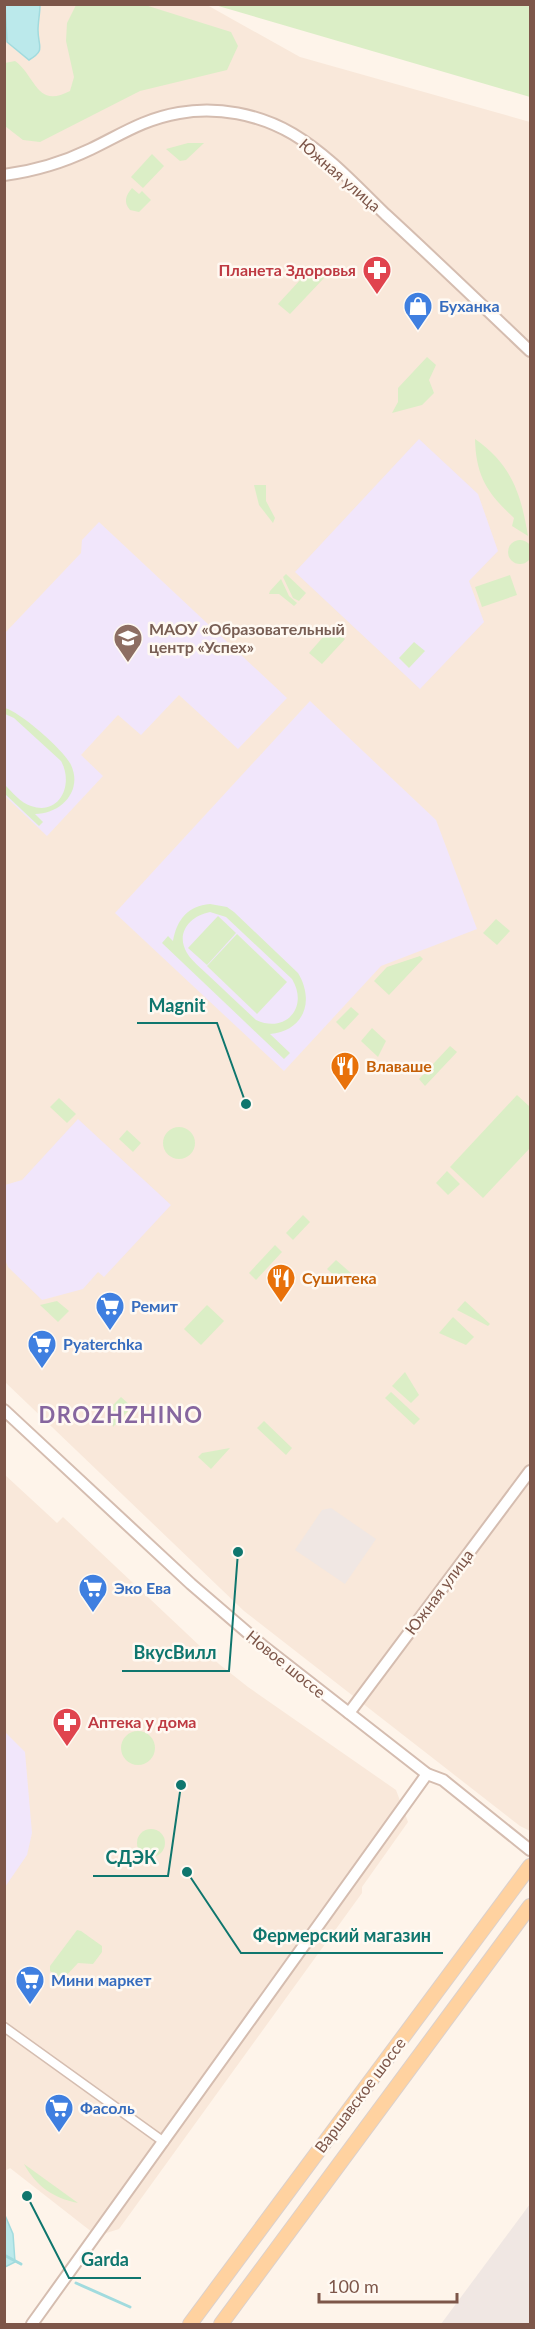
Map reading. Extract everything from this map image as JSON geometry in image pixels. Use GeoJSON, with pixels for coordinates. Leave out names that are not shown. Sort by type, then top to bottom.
{"type":"FeatureCollection","features":[{"type":"Feature","properties":{"kind":"main road","name":"Варшавское шоссе"},"geometry":{"type":"LineString","coordinates":[[190,2325],[531,1866]]}},
{"type":"Feature","properties":{"kind":"main road","name":"Варшавское шоссе"},"geometry":{"type":"LineString","coordinates":[[221,2325],[531,1906]]}},
{"type":"Feature","properties":{"kind":"street","name":"Южная улица"},"geometry":{"type":"LineString","coordinates":[[4,175],[60,162],[121,132],[177,113],[201,110],[226,111],[262,120],[292,134],[331,163],[531,351]]}},
{"type":"Feature","properties":{"kind":"street","name":"Новое шоссе"},"geometry":{"type":"LineString","coordinates":[[4,1410],[191,1584],[263,1646],[427,1774],[443,1780],[531,1850]]}},
{"type":"Feature","properties":{"kind":"street","name":"Южная улица"},"geometry":{"type":"LineString","coordinates":[[349,1713],[531,1471]]}},
{"type":"Feature","properties":{"kind":"street"},"geometry":{"type":"LineString","coordinates":[[32,2325],[427,1774]]}},
{"type":"Feature","properties":{"kind":"street"},"geometry":{"type":"LineString","coordinates":[[4,2027],[164,2142]]}},
{"type":"Feature","properties":{"kind":"shaded area"},"geometry":{"type":"Polygon","coordinates":[[[4,5],[207,5],[300,57],[530,122],[530,1831],[520,1826],[244,1611],[5,1382],[4,5]]]}},
{"type":"Feature","properties":{"kind":"shaded area"},"geometry":{"type":"Polygon","coordinates":[[[419,439],[478,494],[498,551],[469,581],[484,622],[420,689],[295,572],[419,439]]]}},
{"type":"Feature","properties":{"kind":"shaded area","name":"МАОУ «Образовательный центр «Успех»"},"geometry":{"type":"Polygon","coordinates":[[[99,522],[287,698],[238,749],[179,695],[141,735],[118,715],[81,755],[103,776],[47,836],[5,796],[4,634],[81,553],[82,540],[99,522]]]}},
{"type":"Feature","properties":{"kind":"shaded area"},"geometry":{"type":"Polygon","coordinates":[[[310,701],[436,820],[477,929],[381,966],[284,1071],[115,913],[310,701]]]}},
{"type":"Feature","properties":{"kind":"shaded area"},"geometry":{"type":"Polygon","coordinates":[[[78,1119],[171,1205],[104,1277],[98,1272],[83,1289],[42,1300],[8,1267],[4,1257],[5,1185],[22,1180],[78,1119]]]}},
{"type":"Feature","properties":{"kind":"shaded area"},"geometry":{"type":"Polygon","coordinates":[[[4,1474],[57,1523],[63,1517],[219,1664],[248,1687],[396,1790],[408,1822],[362,1887],[362,1893],[119,2229],[97,2236],[10,2168],[5,2171],[4,1474]]]}},
{"type":"Feature","properties":{"kind":"shaded area"},"geometry":{"type":"Polygon","coordinates":[[[331,1508],[376,1539],[345,1584],[295,1550],[322,1510],[331,1508]]]}},
{"type":"Feature","properties":{"kind":"shaded area"},"geometry":{"type":"Polygon","coordinates":[[[5,1732],[25,1752],[32,1833],[27,1855],[5,1887],[5,1732]]]}},
{"type":"Feature","properties":{"kind":"shaded area"},"geometry":{"type":"Polygon","coordinates":[[[530,2204],[530,2324],[441,2324],[530,2204]]]}},
{"type":"Feature","properties":{"kind":"green space"},"geometry":{"type":"Polygon","coordinates":[[[76,5],[145,5],[231,32],[238,46],[227,70],[140,91],[40,142],[23,140],[5,126],[5,63],[15,61],[43,93],[50,96],[70,91],[74,77],[66,41],[67,23],[76,5]]]}},
{"type":"Feature","properties":{"kind":"green space"},"geometry":{"type":"Polygon","coordinates":[[[215,5],[530,5],[530,97],[215,5]]]}},
{"type":"Feature","properties":{"kind":"green space"},"geometry":{"type":"Polygon","coordinates":[[[188,143],[204,143],[186,160],[180,161],[166,149],[188,143]]]}},
{"type":"Feature","properties":{"kind":"green space"},"geometry":{"type":"Polygon","coordinates":[[[152,154],[164,166],[143,188],[131,177],[152,154]]]}},
{"type":"Feature","properties":{"kind":"green space"},"geometry":{"type":"Polygon","coordinates":[[[132,188],[139,194],[142,191],[151,200],[139,212],[130,210],[126,201],[132,188]]]}},
{"type":"Feature","properties":{"kind":"green space"},"geometry":{"type":"Polygon","coordinates":[[[313,266],[325,277],[290,314],[278,304],[313,266]]]}},
{"type":"Feature","properties":{"kind":"green space"},"geometry":{"type":"Polygon","coordinates":[[[427,357],[436,365],[429,380],[434,393],[422,405],[392,413],[398,402],[398,388],[427,357]]]}},
{"type":"Feature","properties":{"kind":"green space"},"geometry":{"type":"Polygon","coordinates":[[[475,439],[498,459],[513,482],[522,507],[528,536],[512,526],[514,518],[490,492],[485,483],[478,463],[475,439]]]}},
{"type":"Feature","properties":{"kind":"green space"},"geometry":{"type":"Polygon","coordinates":[[[254,485],[266,485],[266,501],[275,518],[273,523],[259,505],[254,485]]]}},
{"type":"Feature","properties":{"kind":"green space"},"geometry":{"type":"Polygon","coordinates":[[[520,540],[529,543],[532,552],[529,561],[520,564],[511,561],[508,552],[511,543],[520,540]]]}},
{"type":"Feature","properties":{"kind":"green space"},"geometry":{"type":"Polygon","coordinates":[[[286,574],[306,593],[299,601],[293,598],[283,577],[286,574]]]}},
{"type":"Feature","properties":{"kind":"green space"},"geometry":{"type":"Polygon","coordinates":[[[510,575],[517,595],[482,607],[475,587],[510,575]]]}},
{"type":"Feature","properties":{"kind":"green space"},"geometry":{"type":"Polygon","coordinates":[[[281,579],[289,596],[297,603],[294,606],[279,594],[269,594],[281,579]]]}},
{"type":"Feature","properties":{"kind":"green space"},"geometry":{"type":"Polygon","coordinates":[[[332,627],[345,639],[322,664],[309,653],[332,627]]]}},
{"type":"Feature","properties":{"kind":"green space"},"geometry":{"type":"Polygon","coordinates":[[[414,642],[425,651],[409,668],[399,658],[414,642]]]}},
{"type":"Feature","properties":{"kind":"green space"},"geometry":{"type":"Polygon","coordinates":[[[5,708],[20,716],[51,742],[67,759],[74,775],[72,792],[61,805],[45,813],[35,814],[43,822],[39,826],[5,794],[5,785],[27,805],[41,808],[50,806],[62,796],[65,788],[65,770],[61,761],[14,718],[5,714],[5,708]]]}},
{"type":"Feature","properties":{"kind":"green space"},"geometry":{"type":"Polygon","coordinates":[[[202,905],[227,907],[298,973],[306,994],[303,1013],[291,1027],[282,1032],[270,1034],[290,1053],[284,1059],[162,943],[168,936],[173,941],[177,926],[185,915],[202,905]],[[210,912],[191,921],[186,927],[183,939],[187,953],[256,1020],[267,1023],[285,1021],[292,1015],[298,999],[297,989],[292,979],[226,917],[210,912]]]}},
{"type":"Feature","properties":{"kind":"green space"},"geometry":{"type":"Polygon","coordinates":[[[218,916],[236,933],[207,965],[188,948],[218,916]]]}},
{"type":"Feature","properties":{"kind":"green space"},"geometry":{"type":"Polygon","coordinates":[[[496,919],[510,931],[497,945],[483,933],[496,919]]]}},
{"type":"Feature","properties":{"kind":"green space"},"geometry":{"type":"Polygon","coordinates":[[[237,934],[287,982],[257,1014],[207,966],[237,934]]]}},
{"type":"Feature","properties":{"kind":"green space"},"geometry":{"type":"Polygon","coordinates":[[[420,956],[423,959],[389,995],[374,981],[387,967],[420,956]]]}},
{"type":"Feature","properties":{"kind":"green space"},"geometry":{"type":"Polygon","coordinates":[[[351,1007],[359,1014],[344,1030],[336,1022],[351,1007]]]}},
{"type":"Feature","properties":{"kind":"green space"},"geometry":{"type":"Polygon","coordinates":[[[372,1028],[386,1041],[378,1057],[361,1041],[372,1028]]]}},
{"type":"Feature","properties":{"kind":"green space"},"geometry":{"type":"Polygon","coordinates":[[[450,1046],[457,1052],[425,1086],[419,1079],[450,1046]]]}},
{"type":"Feature","properties":{"kind":"green space"},"geometry":{"type":"Polygon","coordinates":[[[517,1095],[530,1107],[530,1148],[483,1198],[450,1167],[517,1095]]]}},
{"type":"Feature","properties":{"kind":"green space"},"geometry":{"type":"Polygon","coordinates":[[[59,1098],[76,1114],[67,1123],[50,1107],[59,1098]]]}},
{"type":"Feature","properties":{"kind":"green space"},"geometry":{"type":"Polygon","coordinates":[[[179,1127],[190,1132],[195,1143],[190,1154],[179,1159],[168,1154],[163,1143],[168,1132],[179,1127]]]}},
{"type":"Feature","properties":{"kind":"green space"},"geometry":{"type":"Polygon","coordinates":[[[127,1130],[141,1143],[133,1152],[119,1139],[127,1130]]]}},
{"type":"Feature","properties":{"kind":"green space"},"geometry":{"type":"Polygon","coordinates":[[[447,1171],[460,1184],[448,1195],[436,1183],[447,1171]]]}},
{"type":"Feature","properties":{"kind":"green space"},"geometry":{"type":"Polygon","coordinates":[[[303,1215],[310,1222],[293,1240],[286,1233],[303,1215]]]}},
{"type":"Feature","properties":{"kind":"green space"},"geometry":{"type":"Polygon","coordinates":[[[275,1245],[282,1252],[256,1280],[249,1273],[275,1245]]]}},
{"type":"Feature","properties":{"kind":"green space"},"geometry":{"type":"Polygon","coordinates":[[[336,1260],[352,1274],[343,1284],[327,1269],[336,1260]]]}},
{"type":"Feature","properties":{"kind":"green space"},"geometry":{"type":"Polygon","coordinates":[[[57,1301],[69,1311],[58,1322],[40,1305],[57,1301]]]}},
{"type":"Feature","properties":{"kind":"green space"},"geometry":{"type":"Polygon","coordinates":[[[465,1301],[490,1324],[488,1326],[457,1310],[465,1301]]]}},
{"type":"Feature","properties":{"kind":"green space"},"geometry":{"type":"Polygon","coordinates":[[[207,1305],[224,1321],[201,1345],[184,1329],[207,1305]]]}},
{"type":"Feature","properties":{"kind":"green space"},"geometry":{"type":"Polygon","coordinates":[[[453,1317],[474,1337],[466,1345],[439,1333],[453,1317]]]}},
{"type":"Feature","properties":{"kind":"green space"},"geometry":{"type":"Polygon","coordinates":[[[405,1372],[419,1395],[411,1403],[392,1386],[405,1372]]]}},
{"type":"Feature","properties":{"kind":"green space"},"geometry":{"type":"Polygon","coordinates":[[[391,1392],[420,1419],[414,1425],[385,1398],[391,1392]]]}},
{"type":"Feature","properties":{"kind":"green space"},"geometry":{"type":"Polygon","coordinates":[[[121,1397],[132,1407],[113,1427],[110,1408],[121,1397]]]}},
{"type":"Feature","properties":{"kind":"green space"},"geometry":{"type":"Polygon","coordinates":[[[264,1421],[292,1448],[286,1455],[257,1428],[264,1421]]]}},
{"type":"Feature","properties":{"kind":"green space"},"geometry":{"type":"Polygon","coordinates":[[[230,1448],[211,1469],[198,1457],[202,1453],[230,1448]]]}},
{"type":"Feature","properties":{"kind":"green space"},"geometry":{"type":"Polygon","coordinates":[[[138,1731],[150,1736],[155,1748],[150,1760],[138,1765],[126,1760],[121,1748],[126,1736],[138,1731]]]}},
{"type":"Feature","properties":{"kind":"green space"},"geometry":{"type":"Polygon","coordinates":[[[151,1829],[161,1833],[165,1843],[161,1853],[151,1857],[141,1853],[137,1843],[141,1833],[151,1829]]]}},
{"type":"Feature","properties":{"kind":"green space"},"geometry":{"type":"Polygon","coordinates":[[[77,1930],[102,1946],[102,1952],[93,1964],[78,1963],[61,1979],[50,1971],[50,1966],[77,1930]]]}},
{"type":"Feature","properties":{"kind":"green space"},"geometry":{"type":"Polygon","coordinates":[[[24,2164],[78,2203],[46,2190],[34,2179],[24,2164]]]}},
{"type":"Feature","properties":{"kind":"water"},"geometry":{"type":"Polygon","coordinates":[[[5,4],[40,5],[38,30],[40,48],[38,53],[29,60],[7,42],[5,4]]]}},
{"type":"Feature","properties":{"kind":"water"},"geometry":{"type":"Polygon","coordinates":[[[4,2213],[13,2234],[15,2262],[5,2267],[4,2213]]]}},
{"type":"Feature","properties":{"kind":"waterway"},"geometry":{"type":"LineString","coordinates":[[4,2255],[21,2264]]}},
{"type":"Feature","properties":{"kind":"waterway"},"geometry":{"type":"LineString","coordinates":[[76,2283],[130,2307]]}},
{"type":"Feature","properties":{"kind":"place","name":"Планета Здоровья"},"geometry":{"type":"Point","coordinates":[377,296]}},
{"type":"Feature","properties":{"kind":"place","name":"Буханка"},"geometry":{"type":"Point","coordinates":[418,332]}},
{"type":"Feature","properties":{"kind":"place","name":"МАОУ «Образовательный центр «Успех»"},"geometry":{"type":"Point","coordinates":[128,664]}},
{"type":"Feature","properties":{"kind":"place","name":"Влаваше"},"geometry":{"type":"Point","coordinates":[345,1092]}},
{"type":"Feature","properties":{"kind":"place","name":"Magnit"},"geometry":{"type":"Point","coordinates":[246,1104]}},
{"type":"Feature","properties":{"kind":"place","name":"Сушитека"},"geometry":{"type":"Point","coordinates":[281,1304]}},
{"type":"Feature","properties":{"kind":"place","name":"Ремит"},"geometry":{"type":"Point","coordinates":[110,1332]}},
{"type":"Feature","properties":{"kind":"place","name":"Pyaterchka"},"geometry":{"type":"Point","coordinates":[42,1370]}},
{"type":"Feature","properties":{"kind":"place","name":"ВкусВилл"},"geometry":{"type":"Point","coordinates":[238,1552]}},
{"type":"Feature","properties":{"kind":"place","name":"Эко Ева"},"geometry":{"type":"Point","coordinates":[93,1614]}},
{"type":"Feature","properties":{"kind":"place","name":"Аптека у дома"},"geometry":{"type":"Point","coordinates":[67,1748]}},
{"type":"Feature","properties":{"kind":"place","name":"СДЭК"},"geometry":{"type":"Point","coordinates":[181,1785]}},
{"type":"Feature","properties":{"kind":"place","name":"Фермерский магазин"},"geometry":{"type":"Point","coordinates":[187,1872]}},
{"type":"Feature","properties":{"kind":"place","name":"Мини маркет"},"geometry":{"type":"Point","coordinates":[30,2006]}},
{"type":"Feature","properties":{"kind":"place","name":"Фасоль"},"geometry":{"type":"Point","coordinates":[59,2134]}},
{"type":"Feature","properties":{"kind":"place","name":"Garda"},"geometry":{"type":"Point","coordinates":[27,2196]}},
{"type":"Feature","properties":{"kind":"district","name":"DROZHZHINO"},"geometry":{"type":"Point","coordinates":[121,1415]}}]}
